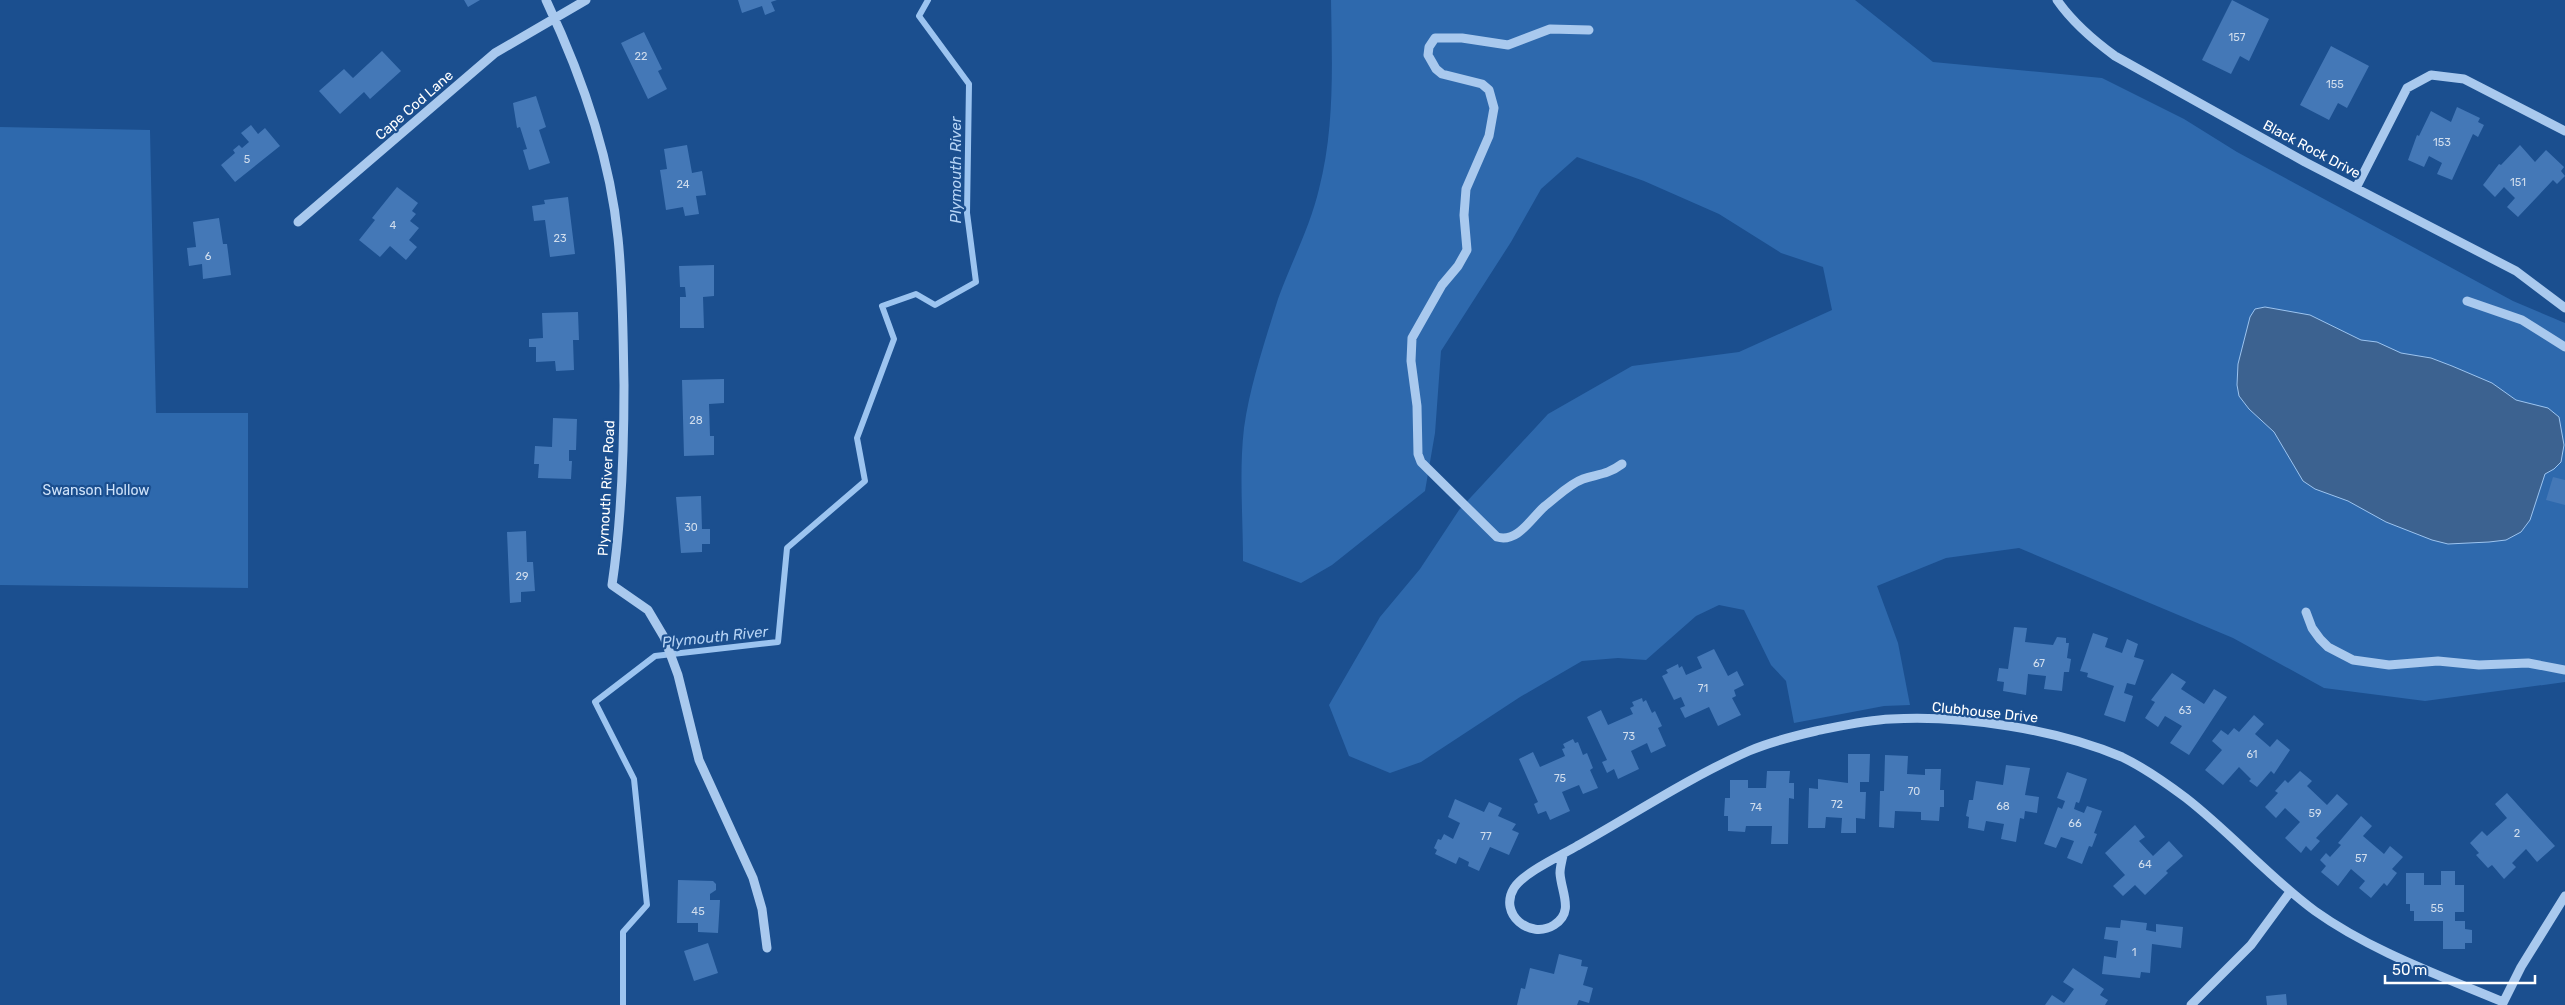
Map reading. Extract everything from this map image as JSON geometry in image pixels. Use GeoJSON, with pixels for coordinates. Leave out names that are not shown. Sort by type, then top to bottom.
{"type":"FeatureCollection","features":[{"type":"Feature","properties":{"kind":"street","name":"Plymouth River Road"},"geometry":{"type":"LineString","coordinates":[[546,0],[575,64],[600,144],[618,236],[623,338],[624,448],[618,544],[612,585],[648,610],[669,650],[699,760],[753,878],[762,909],[768,948]]}},
{"type":"Feature","properties":{"kind":"street","name":"Cape Cod Lane"},"geometry":{"type":"LineString","coordinates":[[298,222],[495,53],[586,0]]}},
{"type":"Feature","properties":{"kind":"street","name":"Black Rock Drive"},"geometry":{"type":"LineString","coordinates":[[2057,0],[2089,37],[2115,56],[2356,188],[2516,271],[2565,308]]}},
{"type":"Feature","properties":{"kind":"street"},"geometry":{"type":"LineString","coordinates":[[1589,30],[1550,29],[1508,45],[1462,38],[1435,38],[1428,47],[1428,55],[1436,70],[1442,74],[1482,84],[1489,90],[1494,108],[1489,136],[1466,189],[1464,215],[1467,250],[1458,266],[1442,285],[1412,338],[1411,361],[1417,406],[1416,440],[1422,462],[1497,537],[1503,539],[1514,536],[1533,516],[1572,485],[1583,479],[1603,476],[1622,464]]}},
{"type":"Feature","properties":{"kind":"street"},"geometry":{"type":"LineString","coordinates":[[2356,188],[2407,88],[2430,75],[2464,79],[2565,131]]}},
{"type":"Feature","properties":{"kind":"street"},"geometry":{"type":"LineString","coordinates":[[2467,301],[2522,320],[2565,347]]}},
{"type":"Feature","properties":{"kind":"street"},"geometry":{"type":"LineString","coordinates":[[2306,612],[2312,628],[2320,639],[2340,655],[2353,660],[2389,665],[2438,661],[2479,665],[2528,663],[2565,670]]}},
{"type":"Feature","properties":{"kind":"street","name":"Clubhouse Drive"},"geometry":{"type":"LineString","coordinates":[[1563,854],[1560,875],[1565,892],[1566,910],[1557,924],[1542,930],[1527,929],[1515,919],[1510,906],[1514,888],[1526,877],[1563,854],[1712,769],[1752,750],[1813,732],[1876,720],[1913,719],[2007,726],[2046,733],[2087,744],[2123,758],[2154,775],[2189,800],[2290,892],[2318,913],[2405,962],[2502,1004]]}},
{"type":"Feature","properties":{"kind":"street"},"geometry":{"type":"LineString","coordinates":[[2191,1005],[2251,945],[2290,892]]}},
{"type":"Feature","properties":{"kind":"street"},"geometry":{"type":"LineString","coordinates":[[2502,1004],[2521,967],[2565,896]]}},
{"type":"Feature","properties":{"kind":"green space"},"geometry":{"type":"Polygon","coordinates":[[[1331,0],[1855,0],[1933,62],[2102,78],[2184,119],[2237,152],[2513,301],[2565,323],[2565,682],[2425,701],[2324,688],[2233,638],[2019,548],[1946,558],[1877,586],[1898,643],[1910,705],[1884,706],[1794,723],[1786,681],[1771,665],[1744,610],[1719,605],[1696,616],[1646,660],[1618,658],[1582,661],[1520,697],[1421,762],[1390,773],[1349,756],[1329,705],[1380,617],[1420,569],[1459,510],[1548,414],[1632,366],[1739,352],[1832,310],[1823,267],[1781,253],[1719,214],[1644,181],[1577,157],[1541,189],[1511,242],[1441,351],[1435,433],[1425,491],[1332,565],[1301,583],[1243,561],[1241,477],[1244,428],[1263,347],[1278,299],[1311,217],[1324,166],[1330,119],[1331,0]]]}},
{"type":"Feature","properties":{"kind":"green space","name":"Swanson Hollow"},"geometry":{"type":"Polygon","coordinates":[[[0,127],[150,130],[156,413],[248,413],[248,588],[0,585],[0,127]]]}},
{"type":"Feature","properties":{"kind":"shaded area"},"geometry":{"type":"Polygon","coordinates":[[[2265,307],[2310,315],[2361,340],[2377,342],[2401,353],[2431,358],[2492,383],[2516,400],[2548,408],[2559,417],[2564,445],[2561,462],[2545,474],[2530,520],[2521,532],[2506,540],[2448,544],[2432,540],[2386,522],[2348,501],[2315,489],[2303,481],[2274,432],[2249,409],[2239,396],[2237,385],[2238,364],[2250,317],[2255,309],[2265,307]]]}},
{"type":"Feature","properties":{"kind":"building"},"geometry":{"type":"Polygon","coordinates":[[[464,0],[480,0],[468,7],[464,0]]]}},
{"type":"Feature","properties":{"kind":"building"},"geometry":{"type":"Polygon","coordinates":[[[738,0],[777,0],[771,2],[775,11],[765,15],[762,6],[742,13],[738,0]]]}},
{"type":"Feature","properties":{"kind":"building"},"geometry":{"type":"Polygon","coordinates":[[[2232,0],[2269,19],[2249,61],[2240,56],[2231,74],[2202,60],[2232,0]]]}},
{"type":"Feature","properties":{"kind":"building"},"geometry":{"type":"Polygon","coordinates":[[[644,32],[662,69],[658,71],[667,89],[648,99],[621,43],[644,32]]]}},
{"type":"Feature","properties":{"kind":"building"},"geometry":{"type":"Polygon","coordinates":[[[2331,46],[2369,66],[2347,108],[2338,103],[2329,120],[2300,105],[2331,46]]]}},
{"type":"Feature","properties":{"kind":"building"},"geometry":{"type":"Polygon","coordinates":[[[382,51],[401,71],[370,99],[364,92],[340,114],[319,91],[344,69],[353,78],[382,51]]]}},
{"type":"Feature","properties":{"kind":"building"},"geometry":{"type":"Polygon","coordinates":[[[536,96],[546,127],[539,130],[550,163],[529,170],[523,150],[527,149],[520,127],[517,128],[513,103],[536,96]]]}},
{"type":"Feature","properties":{"kind":"building"},"geometry":{"type":"Polygon","coordinates":[[[2457,107],[2480,118],[2478,122],[2484,125],[2478,137],[2473,134],[2452,180],[2437,174],[2442,163],[2429,156],[2424,167],[2408,160],[2417,135],[2419,136],[2431,111],[2451,122],[2457,107]]]}},
{"type":"Feature","properties":{"kind":"building"},"geometry":{"type":"Polygon","coordinates":[[[251,125],[258,134],[265,128],[280,146],[235,182],[221,165],[235,153],[233,150],[239,145],[242,148],[249,142],[241,133],[251,125]]]}},
{"type":"Feature","properties":{"kind":"building"},"geometry":{"type":"Polygon","coordinates":[[[687,145],[692,173],[702,171],[706,195],[696,196],[699,214],[685,216],[683,207],[666,210],[660,170],[667,169],[664,149],[687,145]]]}},
{"type":"Feature","properties":{"kind":"building"},"geometry":{"type":"Polygon","coordinates":[[[2520,145],[2535,162],[2546,150],[2564,167],[2561,171],[2565,176],[2557,184],[2553,180],[2518,217],[2507,207],[2515,198],[2504,187],[2495,197],[2483,185],[2499,164],[2501,165],[2520,145]]]}},
{"type":"Feature","properties":{"kind":"building"},"geometry":{"type":"Polygon","coordinates":[[[397,187],[418,203],[412,211],[416,214],[410,221],[419,228],[409,240],[417,247],[406,260],[390,246],[380,257],[359,240],[375,220],[372,218],[397,187]]]}},
{"type":"Feature","properties":{"kind":"building"},"geometry":{"type":"Polygon","coordinates":[[[568,197],[575,254],[550,257],[545,220],[534,221],[532,206],[545,204],[544,200],[568,197]]]}},
{"type":"Feature","properties":{"kind":"building"},"geometry":{"type":"Polygon","coordinates":[[[219,218],[223,244],[227,244],[231,275],[203,279],[202,264],[189,266],[187,248],[196,247],[193,222],[219,218]]]}},
{"type":"Feature","properties":{"kind":"building"},"geometry":{"type":"Polygon","coordinates":[[[714,265],[714,296],[703,297],[704,328],[680,328],[680,297],[686,297],[685,287],[680,287],[679,266],[714,265]]]}},
{"type":"Feature","properties":{"kind":"building"},"geometry":{"type":"Polygon","coordinates":[[[578,312],[579,340],[573,340],[574,370],[556,371],[555,361],[536,362],[536,347],[529,347],[529,339],[543,338],[542,313],[578,312]]]}},
{"type":"Feature","properties":{"kind":"building"},"geometry":{"type":"Polygon","coordinates":[[[724,379],[724,403],[709,404],[710,436],[714,436],[714,455],[684,456],[682,380],[724,379]]]}},
{"type":"Feature","properties":{"kind":"building"},"geometry":{"type":"Polygon","coordinates":[[[553,418],[577,419],[576,450],[569,450],[569,461],[572,461],[571,479],[538,478],[539,464],[534,464],[535,446],[552,447],[553,418]]]}},
{"type":"Feature","properties":{"kind":"building"},"geometry":{"type":"Polygon","coordinates":[[[2553,477],[2565,480],[2565,505],[2546,500],[2553,477]]]}},
{"type":"Feature","properties":{"kind":"building"},"geometry":{"type":"Polygon","coordinates":[[[701,496],[702,529],[710,529],[710,544],[702,544],[702,552],[681,553],[676,497],[701,496]]]}},
{"type":"Feature","properties":{"kind":"building"},"geometry":{"type":"Polygon","coordinates":[[[526,531],[527,562],[533,562],[535,591],[521,592],[521,602],[510,603],[507,532],[526,531]]]}},
{"type":"Feature","properties":{"kind":"building"},"geometry":{"type":"Polygon","coordinates":[[[2014,627],[2027,628],[2025,642],[2053,645],[2057,637],[2066,638],[2066,643],[2069,643],[2067,658],[2071,659],[2069,672],[2064,672],[2062,691],[2044,689],[2046,676],[2028,674],[2026,695],[2003,691],[2004,682],[1997,681],[1999,668],[2008,669],[2014,627]]]}},
{"type":"Feature","properties":{"kind":"building"},"geometry":{"type":"Polygon","coordinates":[[[2093,633],[2108,638],[2105,647],[2122,653],[2127,639],[2138,644],[2134,657],[2144,660],[2135,685],[2127,683],[2124,693],[2133,696],[2125,722],[2104,715],[2114,686],[2087,677],[2088,673],[2080,671],[2093,633]]]}},
{"type":"Feature","properties":{"kind":"building"},"geometry":{"type":"Polygon","coordinates":[[[1714,649],[1728,676],[1737,671],[1744,685],[1734,690],[1736,696],[1732,698],[1741,715],[1718,726],[1709,707],[1685,718],[1680,708],[1685,706],[1681,697],[1674,700],[1662,676],[1668,673],[1666,670],[1678,664],[1679,668],[1682,666],[1686,675],[1702,668],[1697,657],[1714,649]]]}},
{"type":"Feature","properties":{"kind":"building"},"geometry":{"type":"Polygon","coordinates":[[[2172,673],[2186,682],[2181,689],[2204,704],[2214,689],[2227,697],[2189,755],[2170,743],[2182,726],[2165,716],[2158,727],[2145,718],[2155,702],[2151,700],[2172,673]]]}},
{"type":"Feature","properties":{"kind":"building"},"geometry":{"type":"Polygon","coordinates":[[[1642,698],[1643,702],[1646,700],[1652,713],[1655,711],[1662,726],[1658,728],[1666,746],[1651,753],[1647,743],[1631,751],[1639,769],[1618,779],[1614,769],[1607,773],[1602,762],[1607,760],[1587,717],[1601,710],[1608,725],[1633,714],[1630,708],[1634,706],[1632,702],[1642,698]]]}},
{"type":"Feature","properties":{"kind":"building"},"geometry":{"type":"Polygon","coordinates":[[[2254,715],[2264,724],[2255,734],[2270,747],[2277,739],[2290,750],[2274,774],[2271,771],[2257,787],[2249,781],[2251,779],[2239,767],[2223,785],[2205,770],[2222,750],[2212,741],[2221,730],[2228,735],[2234,728],[2239,732],[2254,715]]]}},
{"type":"Feature","properties":{"kind":"building"},"geometry":{"type":"Polygon","coordinates":[[[1573,739],[1575,743],[1578,742],[1583,755],[1587,753],[1593,768],[1590,770],[1598,788],[1583,794],[1579,785],[1562,792],[1570,811],[1550,820],[1546,811],[1538,814],[1534,804],[1538,802],[1519,759],[1533,752],[1540,767],[1565,756],[1562,749],[1565,748],[1563,744],[1573,739]]]}},
{"type":"Feature","properties":{"kind":"building"},"geometry":{"type":"Polygon","coordinates":[[[1848,754],[1870,754],[1869,782],[1860,782],[1860,792],[1866,792],[1865,819],[1856,818],[1856,833],[1841,833],[1842,818],[1826,817],[1825,828],[1808,828],[1809,788],[1818,789],[1818,779],[1848,783],[1848,754]]]}},
{"type":"Feature","properties":{"kind":"building"},"geometry":{"type":"Polygon","coordinates":[[[1885,755],[1908,756],[1907,774],[1925,775],[1925,769],[1941,769],[1940,790],[1944,790],[1944,807],[1940,807],[1939,821],[1921,820],[1921,812],[1895,811],[1894,828],[1879,827],[1880,791],[1884,791],[1885,755]]]}},
{"type":"Feature","properties":{"kind":"building"},"geometry":{"type":"Polygon","coordinates":[[[2006,765],[2030,768],[2025,795],[2039,797],[2037,813],[2025,811],[2024,819],[2020,818],[2016,842],[2001,839],[2004,824],[1986,821],[1984,831],[1968,828],[1969,817],[1966,816],[1969,800],[1973,800],[1976,781],[2003,785],[2006,765]]]}},
{"type":"Feature","properties":{"kind":"building"},"geometry":{"type":"Polygon","coordinates":[[[1767,771],[1790,771],[1789,783],[1794,783],[1794,799],[1789,798],[1788,844],[1771,844],[1772,826],[1746,826],[1745,832],[1728,831],[1728,816],[1724,816],[1725,798],[1730,798],[1730,780],[1748,780],[1748,788],[1766,788],[1767,771]]]}},
{"type":"Feature","properties":{"kind":"building"},"geometry":{"type":"Polygon","coordinates":[[[2300,771],[2312,781],[2307,786],[2327,805],[2337,794],[2348,804],[2316,838],[2320,841],[2311,851],[2306,846],[2301,853],[2285,838],[2300,822],[2285,808],[2276,818],[2265,807],[2278,793],[2275,791],[2285,780],[2288,783],[2300,771]]]}},
{"type":"Feature","properties":{"kind":"building"},"geometry":{"type":"Polygon","coordinates":[[[2067,772],[2087,779],[2079,803],[2076,802],[2074,809],[2084,813],[2087,806],[2102,811],[2094,833],[2097,834],[2092,847],[2089,846],[2082,864],[2067,858],[2074,841],[2061,837],[2056,848],[2044,844],[2058,807],[2062,809],[2065,801],[2057,798],[2067,772]]]}},
{"type":"Feature","properties":{"kind":"building"},"geometry":{"type":"Polygon","coordinates":[[[2507,793],[2555,846],[2537,862],[2526,849],[2512,863],[2516,867],[2504,879],[2492,865],[2488,868],[2476,855],[2479,853],[2470,843],[2482,831],[2487,836],[2507,818],[2495,804],[2507,793]]]}},
{"type":"Feature","properties":{"kind":"building"},"geometry":{"type":"Polygon","coordinates":[[[1455,799],[1484,812],[1489,802],[1502,808],[1498,816],[1516,824],[1512,830],[1519,833],[1509,855],[1490,847],[1479,871],[1468,866],[1469,862],[1459,857],[1456,864],[1435,854],[1437,850],[1434,848],[1438,839],[1441,840],[1444,834],[1453,839],[1460,823],[1448,817],[1455,799]]]}},
{"type":"Feature","properties":{"kind":"building"},"geometry":{"type":"Polygon","coordinates":[[[2361,816],[2372,826],[2363,836],[2384,854],[2390,846],[2403,857],[2392,869],[2397,873],[2387,886],[2384,883],[2371,898],[2359,888],[2365,881],[2351,869],[2338,886],[2321,872],[2326,866],[2320,860],[2326,853],[2330,857],[2341,845],[2338,843],[2361,816]]]}},
{"type":"Feature","properties":{"kind":"building"},"geometry":{"type":"Polygon","coordinates":[[[2135,825],[2145,837],[2139,841],[2153,856],[2169,841],[2183,856],[2166,871],[2168,873],[2145,895],[2135,885],[2123,896],[2113,886],[2125,875],[2105,853],[2135,825]]]}},
{"type":"Feature","properties":{"kind":"building"},"geometry":{"type":"Polygon","coordinates":[[[2441,871],[2455,871],[2455,885],[2464,885],[2464,912],[2455,912],[2455,921],[2465,921],[2465,929],[2472,930],[2472,943],[2465,943],[2465,949],[2443,949],[2443,921],[2414,921],[2414,911],[2410,911],[2410,904],[2406,904],[2406,873],[2424,873],[2424,885],[2441,885],[2441,871]]]}},
{"type":"Feature","properties":{"kind":"building"},"geometry":{"type":"Polygon","coordinates":[[[678,880],[713,881],[716,884],[716,890],[710,894],[710,900],[720,900],[718,933],[698,932],[698,923],[677,923],[678,880]]]}},
{"type":"Feature","properties":{"kind":"building"},"geometry":{"type":"Polygon","coordinates":[[[2121,920],[2147,923],[2146,930],[2156,932],[2156,924],[2183,927],[2181,948],[2152,944],[2150,973],[2141,972],[2140,978],[2102,974],[2104,956],[2116,958],[2118,941],[2104,939],[2106,927],[2120,928],[2121,920]]]}},
{"type":"Feature","properties":{"kind":"building"},"geometry":{"type":"Polygon","coordinates":[[[708,943],[718,973],[694,981],[684,951],[708,943]]]}},
{"type":"Feature","properties":{"kind":"building"},"geometry":{"type":"Polygon","coordinates":[[[1559,954],[1582,960],[1581,966],[1588,967],[1583,985],[1593,988],[1589,1003],[1579,1000],[1577,1005],[1517,1005],[1521,988],[1525,989],[1530,968],[1554,974],[1559,954]]]}},
{"type":"Feature","properties":{"kind":"building"},"geometry":{"type":"Polygon","coordinates":[[[2073,968],[2104,989],[2100,995],[2108,1000],[2105,1005],[2045,1005],[2052,995],[2064,1003],[2074,989],[2063,982],[2073,968]]]}},
{"type":"Feature","properties":{"kind":"building"},"geometry":{"type":"Polygon","coordinates":[[[2286,994],[2287,1005],[2267,1005],[2266,996],[2286,994]]]}},
{"type":"Feature","properties":{"kind":"waterway","name":"Plymouth River"},"geometry":{"type":"LineString","coordinates":[[623,1005],[623,932],[647,905],[634,779],[595,702],[655,656],[778,642],[787,548],[865,481],[857,438],[894,339],[882,306],[916,294],[935,305],[976,282],[967,213],[969,84],[919,16],[928,0]]}}]}
